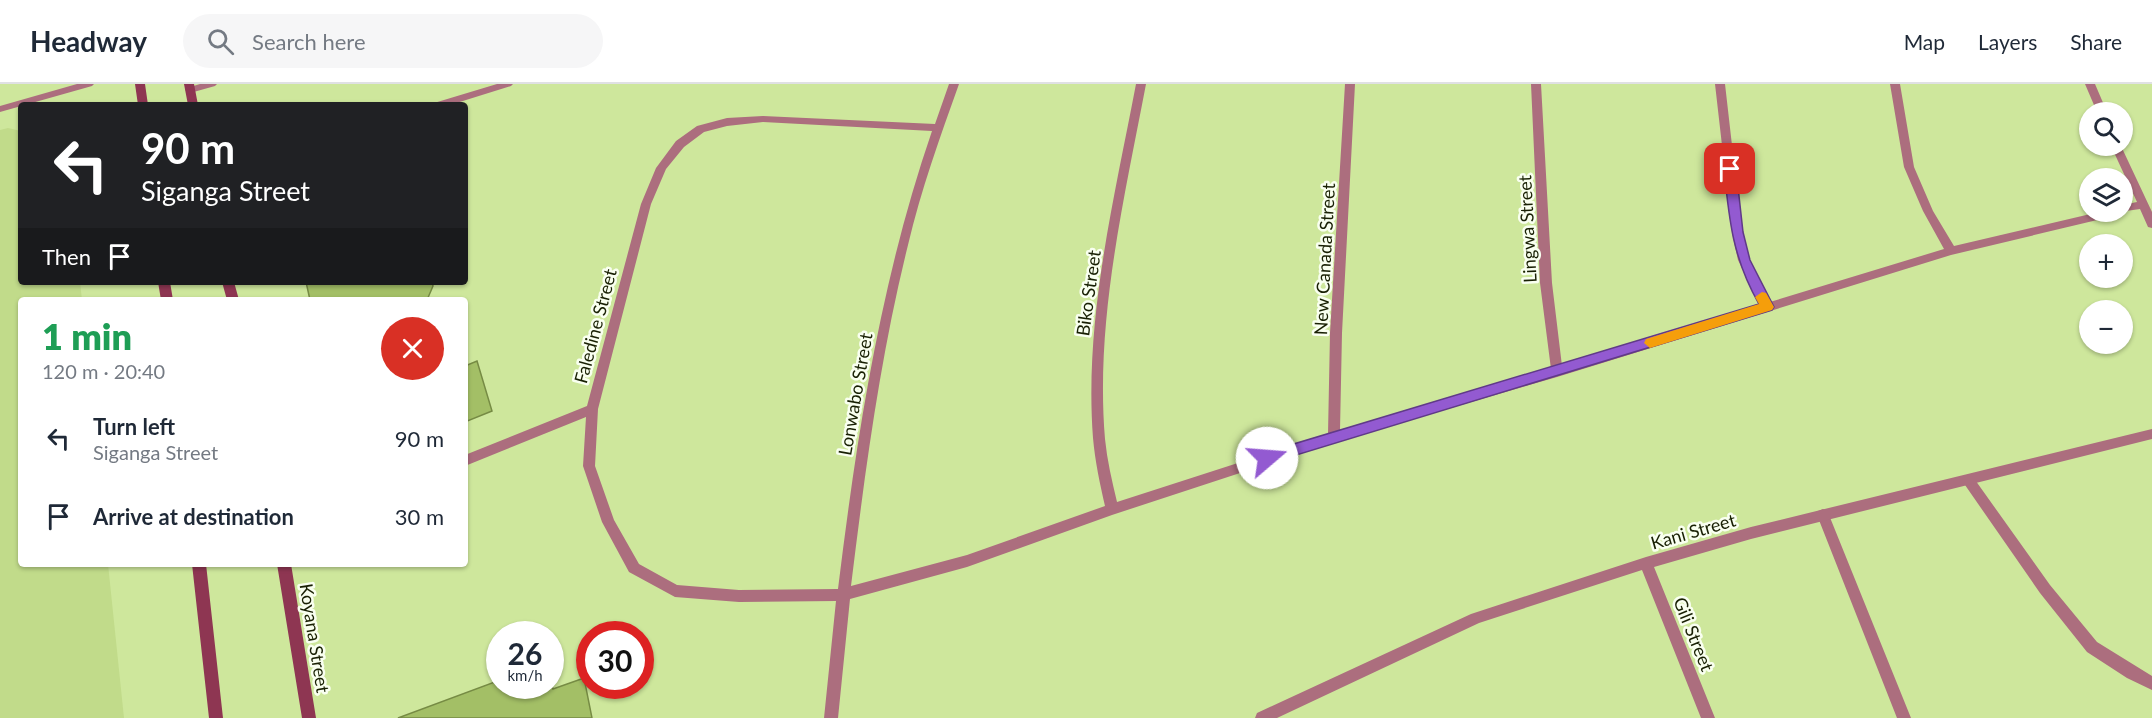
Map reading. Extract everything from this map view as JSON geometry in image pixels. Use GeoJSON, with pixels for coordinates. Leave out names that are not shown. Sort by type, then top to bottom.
{"type":"FeatureCollection","features":[{"type":"Feature","properties":{"kind":"main road"},"geometry":{"type":"LineString","coordinates":[[140,84],[143,102]]}},
{"type":"Feature","properties":{"kind":"main road"},"geometry":{"type":"LineString","coordinates":[[190,87],[192,102]]}},
{"type":"Feature","properties":{"kind":"main road"},"geometry":{"type":"LineString","coordinates":[[199,567],[216,718]]}},
{"type":"Feature","properties":{"kind":"main road","name":"Koyana Street"},"geometry":{"type":"LineString","coordinates":[[284,567],[309,718]]}},
{"type":"Feature","properties":{"kind":"street"},"geometry":{"type":"LineString","coordinates":[[25,102],[89,84]]}},
{"type":"Feature","properties":{"kind":"street"},"geometry":{"type":"LineString","coordinates":[[190,87],[213,84]]}},
{"type":"Feature","properties":{"kind":"street"},"geometry":{"type":"LineString","coordinates":[[448,102],[508,84]]}},
{"type":"Feature","properties":{"kind":"street","name":"Lonwabo Street"},"geometry":{"type":"LineString","coordinates":[[831,718],[842,595],[865,434],[897,267],[912,208],[954,84]]}},
{"type":"Feature","properties":{"kind":"street","name":"Biko Street"},"geometry":{"type":"LineString","coordinates":[[1112,509],[1099,439],[1098,389],[1101,316],[1142,84]]}},
{"type":"Feature","properties":{"kind":"street","name":"New Canada Street"},"geometry":{"type":"LineString","coordinates":[[1334,437],[1336,333],[1350,84]]}},
{"type":"Feature","properties":{"kind":"street","name":"Lingwa Street"},"geometry":{"type":"LineString","coordinates":[[1536,84],[1545,273],[1557,372]]}},
{"type":"Feature","properties":{"kind":"street"},"geometry":{"type":"LineString","coordinates":[[1720,84],[1737,232],[1747,268],[1767,307]]}},
{"type":"Feature","properties":{"kind":"street"},"geometry":{"type":"LineString","coordinates":[[1895,84],[1909,167],[1928,211],[1951,251]]}},
{"type":"Feature","properties":{"kind":"street"},"geometry":{"type":"LineString","coordinates":[[2090,84],[2098,102]]}},
{"type":"Feature","properties":{"kind":"street"},"geometry":{"type":"LineString","coordinates":[[0,109],[18,104]]}},
{"type":"Feature","properties":{"kind":"street","name":"Faledine Street"},"geometry":{"type":"LineString","coordinates":[[938,128],[763,119],[727,122],[701,129],[680,144],[661,168],[646,204],[592,409],[589,466],[608,522],[634,568],[675,591],[739,596],[842,595],[967,561],[1112,509],[1334,437],[1557,372],[1951,251],[2079,220]]}},
{"type":"Feature","properties":{"kind":"street"},"geometry":{"type":"LineString","coordinates":[[2120,156],[2152,224]]}},
{"type":"Feature","properties":{"kind":"street"},"geometry":{"type":"LineString","coordinates":[[2133,207],[2142,205]]}},
{"type":"Feature","properties":{"kind":"street"},"geometry":{"type":"LineString","coordinates":[[468,459],[592,409]]}},
{"type":"Feature","properties":{"kind":"street","name":"Kani Street"},"geometry":{"type":"LineString","coordinates":[[1262,718],[1476,618],[1646,563],[1823,515],[1969,481],[2152,434]]}},
{"type":"Feature","properties":{"kind":"street"},"geometry":{"type":"LineString","coordinates":[[1969,481],[2045,589],[2092,647],[2152,683]]}},
{"type":"Feature","properties":{"kind":"street"},"geometry":{"type":"LineString","coordinates":[[1823,515],[1904,718]]}},
{"type":"Feature","properties":{"kind":"street","name":"Gili Street"},"geometry":{"type":"LineString","coordinates":[[1646,563],[1708,718]]}},
{"type":"Feature","properties":{"kind":"shaded area"},"geometry":{"type":"Polygon","coordinates":[[[8,128],[18,130],[18,285],[80,285],[82,297],[18,297],[18,567],[108,567],[124,718],[0,718],[0,130],[8,128]]]}},
{"type":"Feature","properties":{"kind":"building"},"geometry":{"type":"Polygon","coordinates":[[[307,285],[433,286],[428,297],[309,297],[307,285]]]}},
{"type":"Feature","properties":{"kind":"building"},"geometry":{"type":"Polygon","coordinates":[[[477,361],[492,411],[468,421],[468,365],[477,361]]]}},
{"type":"Feature","properties":{"kind":"building"},"geometry":{"type":"Polygon","coordinates":[[[576,681],[576,699],[588,699],[592,718],[398,718],[486,685],[486,699],[564,699],[564,685],[576,681]]]}},
{"type":"Feature","properties":{"kind":"slow traffic"},"geometry":{"type":"LineString","coordinates":[[1650,343],[1767,307],[1762,297]]}},
{"type":"Feature","properties":{"kind":"route"},"geometry":{"type":"LineString","coordinates":[[1267,458],[1767,307],[1744,260],[1737,232],[1730,169]]}}]}
